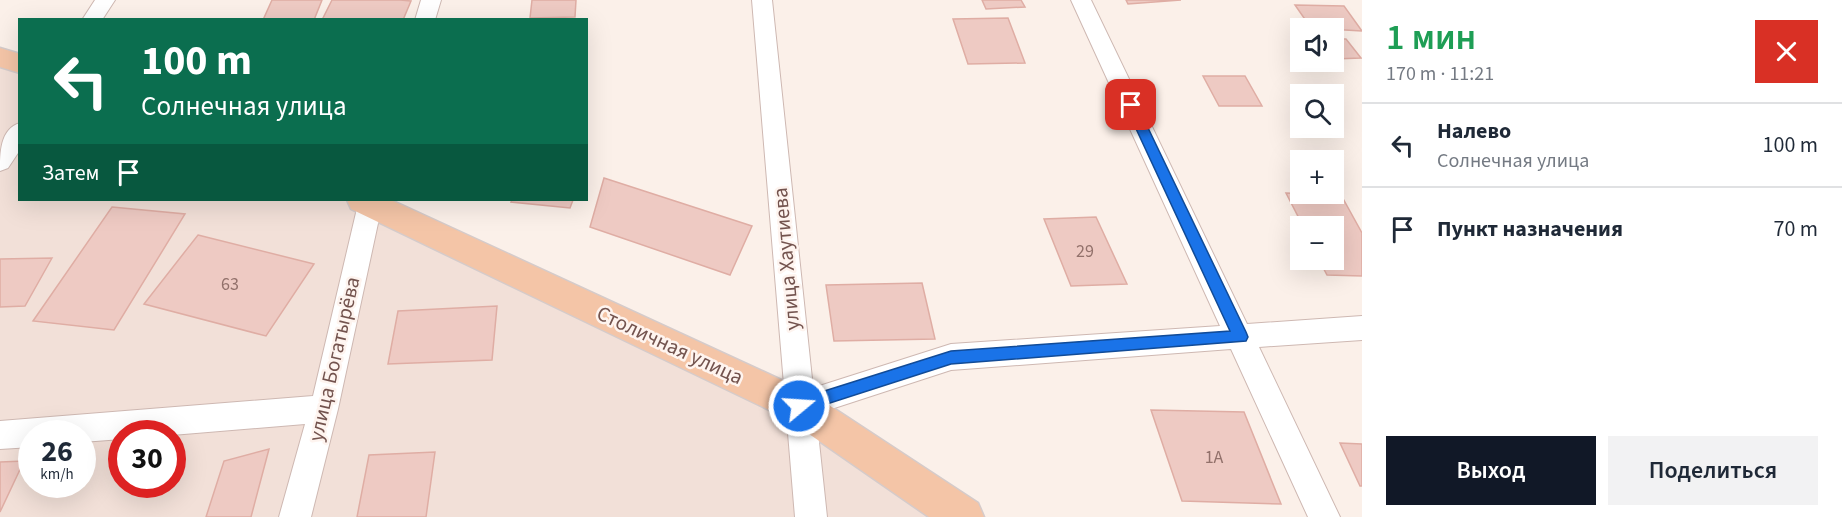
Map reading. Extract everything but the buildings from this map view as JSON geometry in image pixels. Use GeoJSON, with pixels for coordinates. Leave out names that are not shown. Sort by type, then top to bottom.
{"type":"FeatureCollection","features":[{"type":"Feature","properties":{"kind":"main road"},"geometry":{"type":"LineString","coordinates":[[0,57],[18,63]]}},
{"type":"Feature","properties":{"kind":"main road","name":"Столичная улица"},"geometry":{"type":"LineString","coordinates":[[368,201],[799,406],[964,517]]}},
{"type":"Feature","properties":{"kind":"street"},"geometry":{"type":"LineString","coordinates":[[93,18],[105,0]]}},
{"type":"Feature","properties":{"kind":"street"},"geometry":{"type":"LineString","coordinates":[[426,18],[431,0]]}},
{"type":"Feature","properties":{"kind":"street","name":"улица Хаутиева"},"geometry":{"type":"LineString","coordinates":[[762,0],[811,517]]}},
{"type":"Feature","properties":{"kind":"street"},"geometry":{"type":"LineString","coordinates":[[1081,0],[1324,517]]}},
{"type":"Feature","properties":{"kind":"street"},"geometry":{"type":"LineString","coordinates":[[0,162],[18,134]]}},
{"type":"Feature","properties":{"kind":"street","name":"улица Богатырёва"},"geometry":{"type":"LineString","coordinates":[[295,517],[324,409],[368,201]]}},
{"type":"Feature","properties":{"kind":"street"},"geometry":{"type":"LineString","coordinates":[[799,406],[951,357],[1362,328]]}},
{"type":"Feature","properties":{"kind":"street"},"geometry":{"type":"LineString","coordinates":[[0,435],[324,409]]}},
{"type":"Feature","properties":{"kind":"shaded area"},"geometry":{"type":"Polygon","coordinates":[[[0,57],[18,64],[18,201],[364,201],[799,406],[964,517],[0,517],[0,57]]]}},
{"type":"Feature","properties":{"kind":"route"},"geometry":{"type":"LineString","coordinates":[[799,406],[951,357],[1240,337],[1131,105]]}}]}
